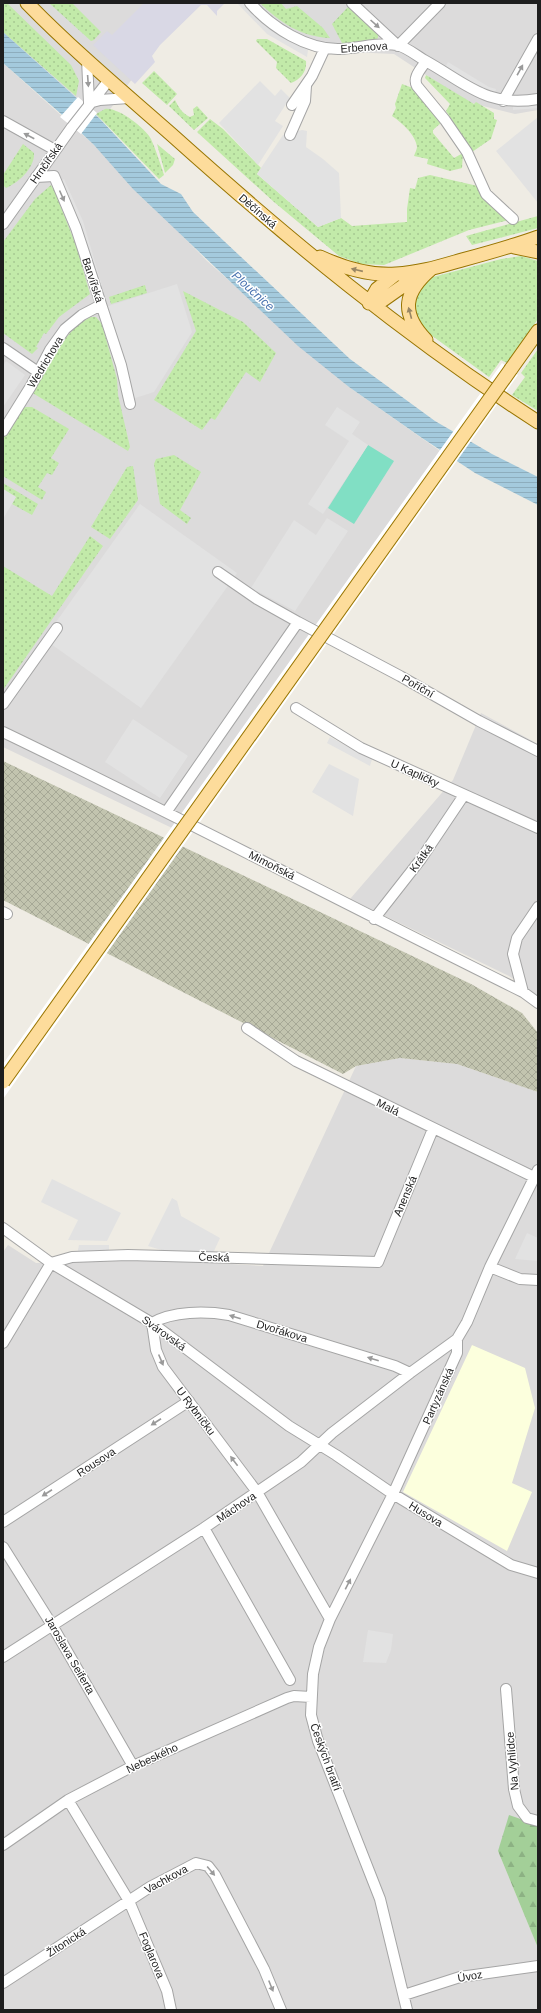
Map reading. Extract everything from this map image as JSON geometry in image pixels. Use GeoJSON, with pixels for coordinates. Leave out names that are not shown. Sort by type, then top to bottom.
{"type":"FeatureCollection","features":[{"type":"Feature","properties":{"kind":"main road","name":"Děčínská"},"geometry":{"type":"LineString","coordinates":[[27,3],[129,98],[301,248],[369,303],[441,356],[505,401],[538,422]]}},
{"type":"Feature","properties":{"kind":"main road"},"geometry":{"type":"LineString","coordinates":[[301,248],[353,270],[368,273],[396,274],[431,269],[538,237]]}},
{"type":"Feature","properties":{"kind":"main road"},"geometry":{"type":"LineString","coordinates":[[512,246],[538,252]]}},
{"type":"Feature","properties":{"kind":"main road"},"geometry":{"type":"LineString","coordinates":[[369,303],[383,300],[413,279],[431,269]]}},
{"type":"Feature","properties":{"kind":"main road"},"geometry":{"type":"LineString","coordinates":[[431,269],[418,280],[412,289],[408,306],[413,322],[441,356]]}},
{"type":"Feature","properties":{"kind":"main road"},"geometry":{"type":"LineString","coordinates":[[369,303],[377,289],[396,274]]}},
{"type":"Feature","properties":{"kind":"main road"},"geometry":{"type":"LineString","coordinates":[[3,1082],[538,331]]}},
{"type":"Feature","properties":{"kind":"street","name":"Erbenova"},"geometry":{"type":"LineString","coordinates":[[250,3],[261,15],[288,35],[325,48],[341,49],[376,45],[398,46],[483,95],[503,101],[522,102],[538,99]]}},
{"type":"Feature","properties":{"kind":"street"},"geometry":{"type":"LineString","coordinates":[[352,3],[398,46],[440,3]]}},
{"type":"Feature","properties":{"kind":"street"},"geometry":{"type":"LineString","coordinates":[[503,101],[538,38]]}},
{"type":"Feature","properties":{"kind":"street"},"geometry":{"type":"LineString","coordinates":[[292,105],[306,86],[325,48]]}},
{"type":"Feature","properties":{"kind":"street"},"geometry":{"type":"LineString","coordinates":[[86,59],[89,103],[100,100],[129,98]]}},
{"type":"Feature","properties":{"kind":"street"},"geometry":{"type":"LineString","coordinates":[[426,61],[416,77],[416,86],[445,120],[467,152],[486,194],[513,219]]}},
{"type":"Feature","properties":{"kind":"street","name":"Hrnčířská"},"geometry":{"type":"LineString","coordinates":[[3,224],[89,103],[109,80]]}},
{"type":"Feature","properties":{"kind":"street"},"geometry":{"type":"LineString","coordinates":[[290,135],[305,100],[306,86]]}},
{"type":"Feature","properties":{"kind":"street"},"geometry":{"type":"LineString","coordinates":[[3,121],[55,150]]}},
{"type":"Feature","properties":{"kind":"street","name":"Barvířská"},"geometry":{"type":"LineString","coordinates":[[36,177],[54,176],[76,228],[126,381],[130,404]]}},
{"type":"Feature","properties":{"kind":"street","name":"Wedrichova"},"geometry":{"type":"LineString","coordinates":[[3,431],[65,329],[82,315],[101,305]]}},
{"type":"Feature","properties":{"kind":"street"},"geometry":{"type":"LineString","coordinates":[[3,348],[38,372]]}},
{"type":"Feature","properties":{"kind":"street","name":"Poříční"},"geometry":{"type":"LineString","coordinates":[[218,572],[257,599],[298,622],[400,676],[479,721],[538,751]]}},
{"type":"Feature","properties":{"kind":"street"},"geometry":{"type":"LineString","coordinates":[[167,811],[298,622]]}},
{"type":"Feature","properties":{"kind":"street"},"geometry":{"type":"LineString","coordinates":[[3,704],[57,628]]}},
{"type":"Feature","properties":{"kind":"street","name":"U Kapličky"},"geometry":{"type":"LineString","coordinates":[[296,708],[361,748],[538,828]]}},
{"type":"Feature","properties":{"kind":"street","name":"Mimoňská"},"geometry":{"type":"LineString","coordinates":[[3,732],[167,811],[374,918],[523,992],[538,1003]]}},
{"type":"Feature","properties":{"kind":"street","name":"Krátká"},"geometry":{"type":"LineString","coordinates":[[374,918],[421,859],[464,795]]}},
{"type":"Feature","properties":{"kind":"street"},"geometry":{"type":"LineString","coordinates":[[523,992],[513,954],[517,938],[538,907]]}},
{"type":"Feature","properties":{"kind":"street","name":"Malá"},"geometry":{"type":"LineString","coordinates":[[247,1028],[296,1061],[433,1129],[536,1174]]}},
{"type":"Feature","properties":{"kind":"street","name":"Anenská"},"geometry":{"type":"LineString","coordinates":[[378,1262],[433,1129]]}},
{"type":"Feature","properties":{"kind":"street","name":"Partyzánská"},"geometry":{"type":"LineString","coordinates":[[330,1619],[393,1494],[457,1353],[457,1339],[467,1322],[490,1267],[536,1174]]}},
{"type":"Feature","properties":{"kind":"street","name":"Svárovská"},"geometry":{"type":"LineString","coordinates":[[3,1228],[51,1262],[152,1323],[289,1426],[320,1444]]}},
{"type":"Feature","properties":{"kind":"street","name":"Česká"},"geometry":{"type":"LineString","coordinates":[[51,1262],[72,1257],[128,1255],[378,1262]]}},
{"type":"Feature","properties":{"kind":"street"},"geometry":{"type":"LineString","coordinates":[[3,1343],[51,1262]]}},
{"type":"Feature","properties":{"kind":"street"},"geometry":{"type":"LineString","coordinates":[[490,1267],[520,1279],[538,1280]]}},
{"type":"Feature","properties":{"kind":"street","name":"Dvořákova"},"geometry":{"type":"LineString","coordinates":[[152,1323],[163,1317],[212,1312],[223,1314],[395,1366],[410,1372]]}},
{"type":"Feature","properties":{"kind":"street","name":"U Rybníčku"},"geometry":{"type":"LineString","coordinates":[[152,1323],[156,1350],[163,1367],[257,1492]]}},
{"type":"Feature","properties":{"kind":"street","name":"Máchova"},"geometry":{"type":"LineString","coordinates":[[3,1657],[204,1528],[301,1462],[320,1444],[410,1372],[457,1339]]}},
{"type":"Feature","properties":{"kind":"street","name":"Rousova"},"geometry":{"type":"LineString","coordinates":[[3,1522],[189,1401]]}},
{"type":"Feature","properties":{"kind":"street","name":"Husova"},"geometry":{"type":"LineString","coordinates":[[320,1444],[393,1494],[511,1565],[538,1573]]}},
{"type":"Feature","properties":{"kind":"street"},"geometry":{"type":"LineString","coordinates":[[257,1492],[330,1619]]}},
{"type":"Feature","properties":{"kind":"street"},"geometry":{"type":"LineString","coordinates":[[204,1528],[290,1680]]}},
{"type":"Feature","properties":{"kind":"street","name":"Jaroslava Seiferta"},"geometry":{"type":"LineString","coordinates":[[3,1547],[52,1625],[133,1766]]}},
{"type":"Feature","properties":{"kind":"street","name":"Českých bratří"},"geometry":{"type":"LineString","coordinates":[[330,1619],[319,1647],[311,1697],[311,1715],[318,1741],[380,1899],[407,2010]]}},
{"type":"Feature","properties":{"kind":"street","name":"Na Vyhlídce"},"geometry":{"type":"LineString","coordinates":[[506,1689],[514,1789],[518,1806],[527,1818],[538,1821]]}},
{"type":"Feature","properties":{"kind":"street","name":"Nebeského"},"geometry":{"type":"LineString","coordinates":[[3,1845],[68,1800],[133,1766],[287,1698],[294,1696],[311,1697]]}},
{"type":"Feature","properties":{"kind":"street"},"geometry":{"type":"LineString","coordinates":[[68,1800],[129,1901]]}},
{"type":"Feature","properties":{"kind":"street","name":"Vachkova"},"geometry":{"type":"LineString","coordinates":[[129,1901],[150,1887],[196,1863],[208,1866],[215,1875],[264,1969],[281,2010]]}},
{"type":"Feature","properties":{"kind":"street","name":"Žitonická"},"geometry":{"type":"LineString","coordinates":[[3,1983],[129,1901]]}},
{"type":"Feature","properties":{"kind":"street","name":"Foglarova"},"geometry":{"type":"LineString","coordinates":[[129,1901],[167,1991],[171,2010]]}},
{"type":"Feature","properties":{"kind":"street","name":"Úvoz"},"geometry":{"type":"LineString","coordinates":[[404,1995],[460,1977],[538,1966]]}},
{"type":"Feature","properties":{"kind":"shaded area"},"geometry":{"type":"Polygon","coordinates":[[[3,3],[200,3],[151,53],[111,108],[100,119],[3,32],[3,3]]]}},
{"type":"Feature","properties":{"kind":"shaded area"},"geometry":{"type":"Polygon","coordinates":[[[144,3],[225,3],[217,11],[217,16],[207,5],[201,5],[160,45],[152,56],[155,62],[135,84],[93,45],[107,31],[112,35],[144,3]]]}},
{"type":"Feature","properties":{"kind":"shaded area"},"geometry":{"type":"Polygon","coordinates":[[[237,3],[246,3],[295,43],[308,50],[307,57],[267,34],[237,3]]]}},
{"type":"Feature","properties":{"kind":"shaded area"},"geometry":{"type":"Polygon","coordinates":[[[246,3],[538,3],[538,110],[515,114],[467,102],[394,54],[308,50],[295,43],[246,3]]]}},
{"type":"Feature","properties":{"kind":"shaded area"},"geometry":{"type":"Polygon","coordinates":[[[448,62],[489,87],[496,89],[495,92],[472,82],[446,66],[448,62]]]}},
{"type":"Feature","properties":{"kind":"shaded area"},"geometry":{"type":"Polygon","coordinates":[[[3,63],[94,145],[207,261],[349,387],[440,451],[172,828],[3,747],[3,63]]]}},
{"type":"Feature","properties":{"kind":"shaded area"},"geometry":{"type":"Polygon","coordinates":[[[260,81],[275,96],[281,89],[290,98],[275,121],[283,126],[258,165],[219,123],[260,81]]]}},
{"type":"Feature","properties":{"kind":"shaded area"},"geometry":{"type":"Polygon","coordinates":[[[538,104],[538,108],[513,110],[513,106],[538,104]]]}},
{"type":"Feature","properties":{"kind":"shaded area"},"geometry":{"type":"Polygon","coordinates":[[[538,117],[538,203],[496,151],[538,117]]]}},
{"type":"Feature","properties":{"kind":"shaded area"},"geometry":{"type":"Polygon","coordinates":[[[302,130],[307,131],[306,147],[339,173],[341,218],[318,227],[257,174],[283,135],[302,130]]]}},
{"type":"Feature","properties":{"kind":"shaded area"},"geometry":{"type":"Polygon","coordinates":[[[64,179],[83,221],[102,286],[98,288],[60,181],[64,179]]]}},
{"type":"Feature","properties":{"kind":"shaded area"},"geometry":{"type":"Polygon","coordinates":[[[177,284],[192,332],[154,392],[129,400],[102,308],[177,284]]]}},
{"type":"Feature","properties":{"kind":"shaded area"},"geometry":{"type":"Polygon","coordinates":[[[6,361],[25,375],[3,407],[3,366],[6,361]]]}},
{"type":"Feature","properties":{"kind":"shaded area"},"geometry":{"type":"Polygon","coordinates":[[[337,407],[360,422],[352,434],[368,445],[323,514],[308,504],[349,441],[325,425],[337,407]]]}},
{"type":"Feature","properties":{"kind":"shaded area"},"geometry":{"type":"Polygon","coordinates":[[[3,489],[16,497],[3,519],[3,489]]]}},
{"type":"Feature","properties":{"kind":"shaded area"},"geometry":{"type":"Polygon","coordinates":[[[140,504],[237,573],[141,708],[44,639],[140,504]]]}},
{"type":"Feature","properties":{"kind":"shaded area"},"geometry":{"type":"Polygon","coordinates":[[[327,518],[348,531],[295,611],[251,588],[294,520],[316,535],[327,518]]]}},
{"type":"Feature","properties":{"kind":"shaded area"},"geometry":{"type":"Polygon","coordinates":[[[481,713],[538,744],[538,996],[509,976],[350,899],[453,780],[481,713]]]}},
{"type":"Feature","properties":{"kind":"shaded area"},"geometry":{"type":"Polygon","coordinates":[[[133,719],[188,756],[160,798],[105,762],[133,719]]]}},
{"type":"Feature","properties":{"kind":"shaded area"},"geometry":{"type":"Polygon","coordinates":[[[330,737],[372,759],[370,766],[327,743],[330,737]]]}},
{"type":"Feature","properties":{"kind":"shaded area"},"geometry":{"type":"Polygon","coordinates":[[[3,761],[471,984],[522,1013],[538,1033],[538,1092],[457,1064],[400,1058],[356,1066],[343,1074],[3,900],[3,761]]]}},
{"type":"Feature","properties":{"kind":"shaded area"},"geometry":{"type":"Polygon","coordinates":[[[329,764],[359,779],[353,816],[312,792],[329,764]]]}},
{"type":"Feature","properties":{"kind":"shaded area"},"geometry":{"type":"Polygon","coordinates":[[[400,1058],[457,1064],[538,1092],[538,1825],[498,1851],[538,1948],[538,2010],[3,2010],[3,1252],[8,1245],[36,1263],[165,1260],[263,1266],[356,1066],[400,1058]]]}},
{"type":"Feature","properties":{"kind":"shaded area"},"geometry":{"type":"Polygon","coordinates":[[[52,1179],[121,1213],[107,1241],[68,1240],[78,1220],[41,1202],[52,1179]]]}},
{"type":"Feature","properties":{"kind":"shaded area"},"geometry":{"type":"Polygon","coordinates":[[[172,1198],[177,1201],[181,1216],[220,1238],[213,1253],[168,1252],[148,1246],[172,1198]]]}},
{"type":"Feature","properties":{"kind":"shaded area"},"geometry":{"type":"Polygon","coordinates":[[[527,1233],[538,1238],[538,1261],[515,1259],[527,1233]]]}},
{"type":"Feature","properties":{"kind":"shaded area"},"geometry":{"type":"Polygon","coordinates":[[[79,1245],[109,1245],[109,1254],[77,1255],[79,1245]]]}},
{"type":"Feature","properties":{"kind":"shaded area"},"geometry":{"type":"Polygon","coordinates":[[[472,1345],[525,1368],[535,1408],[512,1483],[532,1492],[507,1551],[403,1492],[472,1345]]]}},
{"type":"Feature","properties":{"kind":"shaded area"},"geometry":{"type":"Polygon","coordinates":[[[368,1630],[393,1634],[391,1650],[386,1663],[363,1662],[368,1630]]]}},
{"type":"Feature","properties":{"kind":"green space"},"geometry":{"type":"Polygon","coordinates":[[[3,3],[7,3],[71,65],[79,81],[76,96],[3,32],[3,3]]]}},
{"type":"Feature","properties":{"kind":"green space"},"geometry":{"type":"Polygon","coordinates":[[[49,3],[72,3],[101,32],[94,40],[91,41],[49,3]]]}},
{"type":"Feature","properties":{"kind":"green space"},"geometry":{"type":"Polygon","coordinates":[[[260,3],[281,3],[286,9],[297,6],[323,28],[330,38],[310,35],[292,28],[275,17],[260,3]]]}},
{"type":"Feature","properties":{"kind":"green space"},"geometry":{"type":"Polygon","coordinates":[[[348,7],[378,33],[378,38],[371,42],[342,43],[332,24],[348,7]]]}},
{"type":"Feature","properties":{"kind":"green space"},"geometry":{"type":"Polygon","coordinates":[[[257,39],[267,39],[306,61],[303,74],[291,83],[276,68],[277,62],[256,41],[257,39]]]}},
{"type":"Feature","properties":{"kind":"green space"},"geometry":{"type":"Polygon","coordinates":[[[154,71],[177,94],[167,105],[142,83],[154,71]]]}},
{"type":"Feature","properties":{"kind":"green space"},"geometry":{"type":"Polygon","coordinates":[[[426,75],[474,104],[476,102],[494,113],[494,119],[497,120],[491,139],[472,152],[446,111],[450,104],[425,78],[426,75]]]}},
{"type":"Feature","properties":{"kind":"green space"},"geometry":{"type":"Polygon","coordinates":[[[402,84],[418,90],[442,122],[433,130],[433,133],[454,158],[463,153],[462,168],[450,171],[427,164],[428,159],[414,156],[417,147],[414,138],[404,125],[392,116],[396,108],[395,104],[402,84]]]}},
{"type":"Feature","properties":{"kind":"green space"},"geometry":{"type":"Polygon","coordinates":[[[175,100],[181,110],[190,117],[194,115],[193,109],[197,106],[208,118],[194,130],[169,106],[175,100]]]}},
{"type":"Feature","properties":{"kind":"green space"},"geometry":{"type":"Polygon","coordinates":[[[105,109],[117,111],[131,119],[148,134],[155,148],[164,175],[159,179],[96,114],[105,109]]]}},
{"type":"Feature","properties":{"kind":"green space"},"geometry":{"type":"Polygon","coordinates":[[[210,119],[223,129],[261,168],[257,174],[318,227],[341,218],[352,226],[407,222],[410,188],[415,189],[418,178],[430,175],[482,187],[513,219],[469,230],[384,265],[361,264],[339,256],[274,202],[197,132],[210,119]]]}},
{"type":"Feature","properties":{"kind":"green space"},"geometry":{"type":"Polygon","coordinates":[[[23,144],[34,153],[34,159],[25,174],[16,183],[6,188],[3,185],[3,175],[23,144]]]}},
{"type":"Feature","properties":{"kind":"green space"},"geometry":{"type":"Polygon","coordinates":[[[157,144],[175,159],[173,165],[165,173],[157,144]]]}},
{"type":"Feature","properties":{"kind":"green space"},"geometry":{"type":"Polygon","coordinates":[[[51,185],[77,248],[90,294],[59,317],[46,334],[44,333],[36,347],[38,348],[32,354],[3,333],[3,242],[35,199],[51,185]]]}},
{"type":"Feature","properties":{"kind":"green space"},"geometry":{"type":"Polygon","coordinates":[[[538,216],[538,228],[472,245],[466,236],[538,216]]]}},
{"type":"Feature","properties":{"kind":"green space"},"geometry":{"type":"Polygon","coordinates":[[[521,256],[538,261],[538,319],[507,363],[501,360],[489,377],[424,330],[417,319],[414,296],[421,286],[433,277],[501,259],[521,256]]]}},
{"type":"Feature","properties":{"kind":"green space"},"geometry":{"type":"Polygon","coordinates":[[[145,285],[147,293],[111,304],[109,297],[145,285]]]}},
{"type":"Feature","properties":{"kind":"green space"},"geometry":{"type":"Polygon","coordinates":[[[183,291],[243,322],[276,353],[260,382],[246,372],[215,420],[211,418],[202,430],[154,400],[196,331],[183,291]]]}},
{"type":"Feature","properties":{"kind":"green space"},"geometry":{"type":"Polygon","coordinates":[[[91,317],[96,317],[102,324],[117,379],[118,395],[130,447],[128,451],[31,392],[43,377],[64,340],[76,327],[91,317]]]}},
{"type":"Feature","properties":{"kind":"green space"},"geometry":{"type":"Polygon","coordinates":[[[538,349],[538,411],[512,395],[525,377],[521,373],[538,349]]]}},
{"type":"Feature","properties":{"kind":"green space"},"geometry":{"type":"Polygon","coordinates":[[[32,407],[69,429],[51,458],[59,463],[52,475],[47,473],[38,487],[46,492],[42,500],[3,476],[3,438],[21,409],[32,407]]]}},
{"type":"Feature","properties":{"kind":"green space"},"geometry":{"type":"Polygon","coordinates":[[[368,445],[394,461],[354,524],[328,508],[368,445]]]}},
{"type":"Feature","properties":{"kind":"green space"},"geometry":{"type":"Polygon","coordinates":[[[174,455],[201,472],[180,510],[191,518],[187,524],[160,504],[154,464],[156,459],[174,455]]]}},
{"type":"Feature","properties":{"kind":"green space"},"geometry":{"type":"Polygon","coordinates":[[[133,466],[138,500],[110,539],[91,527],[127,467],[133,466]]]}},
{"type":"Feature","properties":{"kind":"green space"},"geometry":{"type":"Polygon","coordinates":[[[3,483],[38,504],[32,515],[12,504],[16,497],[3,489],[3,483]]]}},
{"type":"Feature","properties":{"kind":"green space"},"geometry":{"type":"Polygon","coordinates":[[[90,536],[103,546],[3,690],[3,566],[52,596],[90,536]]]}},
{"type":"Feature","properties":{"kind":"green space"},"geometry":{"type":"Polygon","coordinates":[[[509,1815],[538,1825],[538,1948],[498,1851],[509,1815]]]}},
{"type":"Feature","properties":{"kind":"water","name":"Ploučnice"},"geometry":{"type":"Polygon","coordinates":[[[3,32],[100,119],[161,184],[181,194],[193,212],[350,359],[435,421],[492,454],[538,477],[538,505],[475,473],[422,438],[349,387],[298,346],[133,189],[94,145],[3,63],[3,32]]]}},
{"type":"Feature","properties":{"kind":"pier"},"geometry":{"type":"Polygon","coordinates":[[[78,97],[97,113],[81,134],[60,117],[78,97]]]}},
{"type":"Feature","properties":{"kind":"pier"},"geometry":{"type":"Polygon","coordinates":[[[502,363],[518,375],[3,1099],[3,1064],[502,363]]]}}]}
